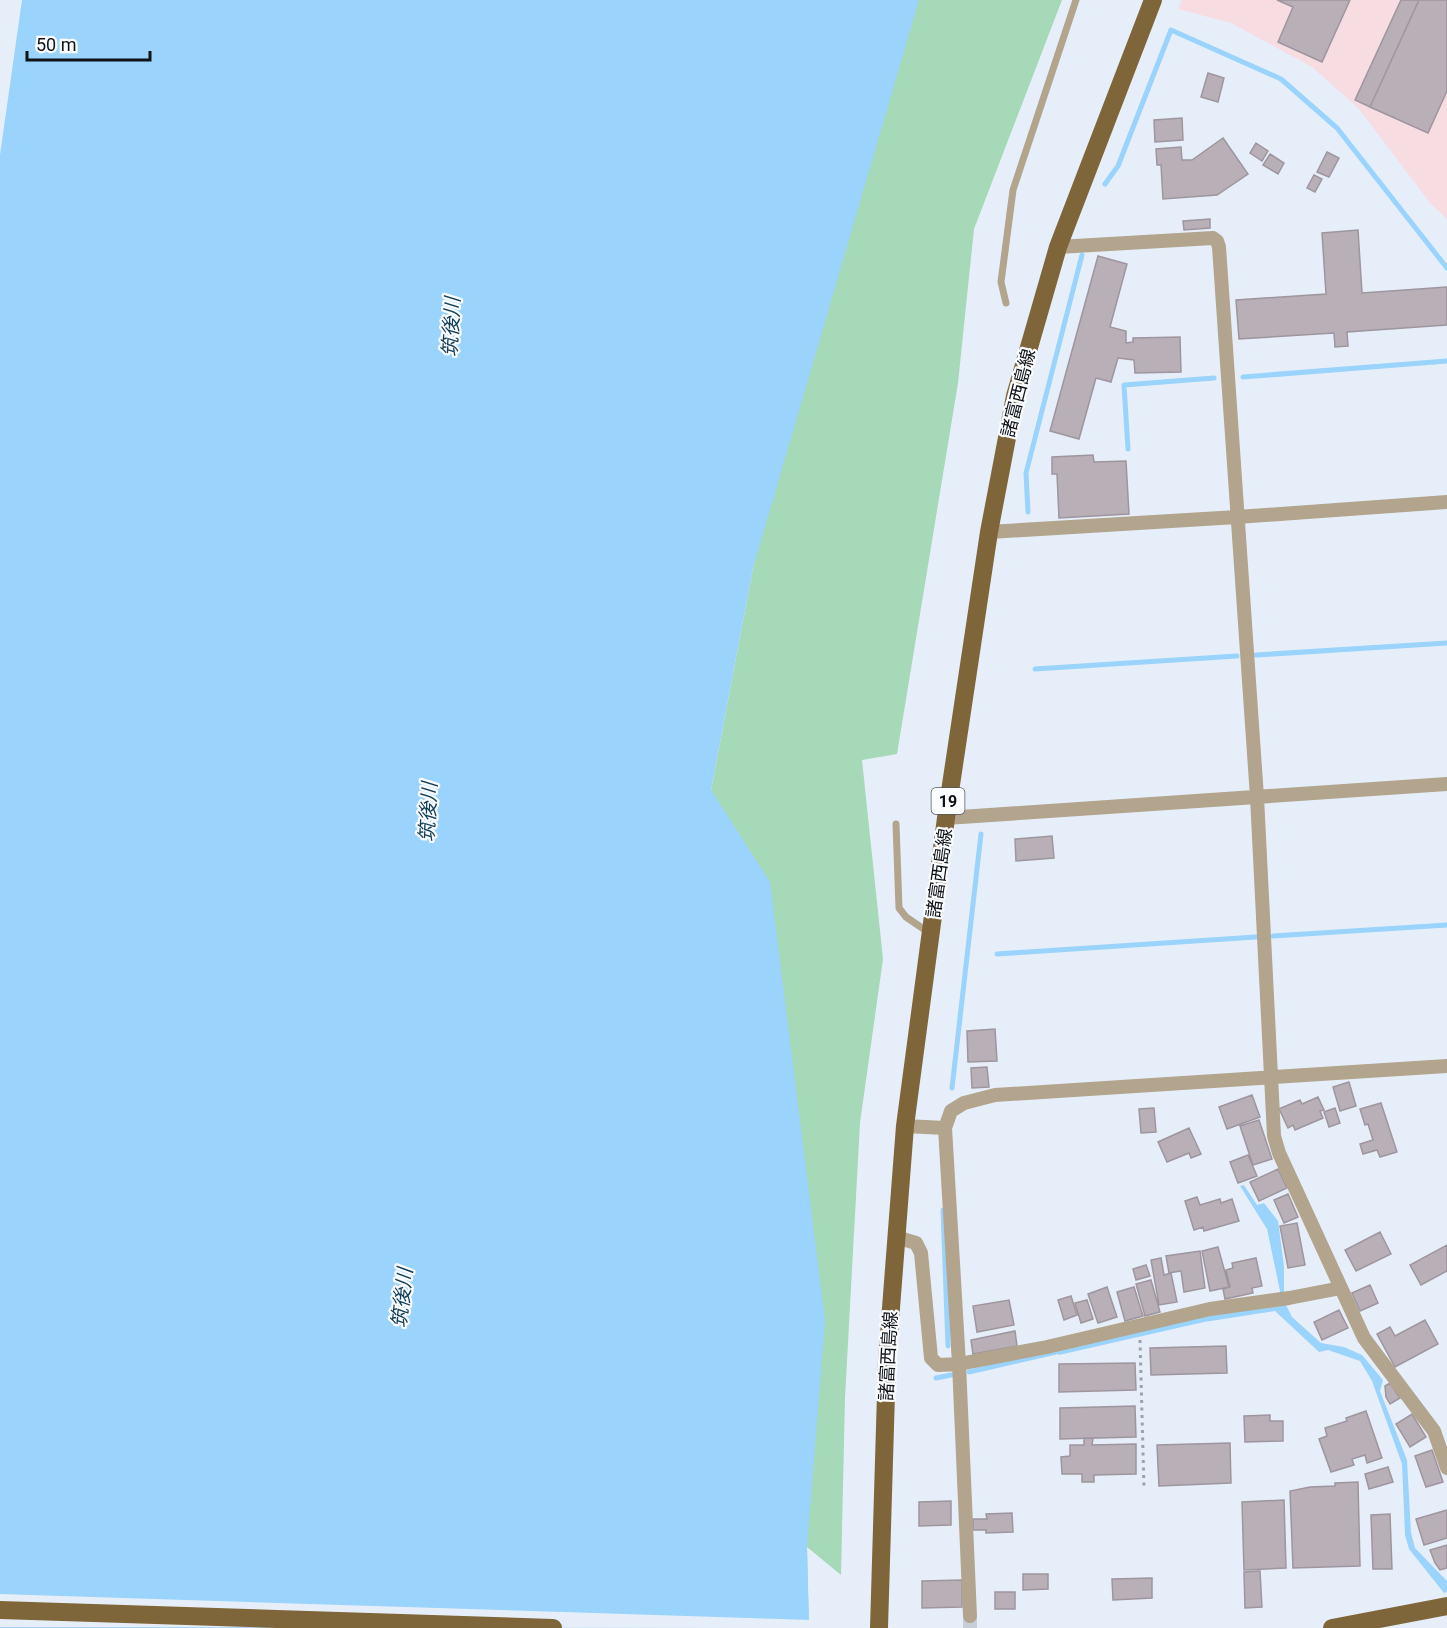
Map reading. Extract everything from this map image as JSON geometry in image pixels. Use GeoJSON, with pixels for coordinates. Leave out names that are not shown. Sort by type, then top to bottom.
{"type":"FeatureCollection","features":[{"type":"Feature","properties":{"kind":"main road","name":"諸富西島線"},"geometry":{"type":"LineString","coordinates":[[879,1628],[887,1360],[905,1126],[946,818],[989,532],[1015,396],[1058,247],[1153,0]]}},
{"type":"Feature","properties":{"kind":"main road"},"geometry":{"type":"LineString","coordinates":[[1332,1628],[1447,1606]]}},
{"type":"Feature","properties":{"kind":"main road"},"geometry":{"type":"LineString","coordinates":[[0,1610],[553,1628]]}},
{"type":"Feature","properties":{"kind":"street"},"geometry":{"type":"LineString","coordinates":[[1058,247],[1213,238],[1219,247],[1257,796],[1274,1136],[1279,1153],[1365,1338],[1434,1431],[1447,1468]]}},
{"type":"Feature","properties":{"kind":"street"},"geometry":{"type":"LineString","coordinates":[[989,532],[1447,502]]}},
{"type":"Feature","properties":{"kind":"street"},"geometry":{"type":"LineString","coordinates":[[946,818],[1447,784]]}},
{"type":"Feature","properties":{"kind":"street"},"geometry":{"type":"LineString","coordinates":[[970,1616],[945,1128],[951,1111],[964,1103],[996,1095],[1447,1066]]}},
{"type":"Feature","properties":{"kind":"street"},"geometry":{"type":"LineString","coordinates":[[905,1126],[945,1128]]}},
{"type":"Feature","properties":{"kind":"street"},"geometry":{"type":"LineString","coordinates":[[896,1237],[916,1243],[921,1252],[931,1358],[938,1365],[958,1364],[1047,1347],[1210,1309],[1341,1288]]}},
{"type":"Feature","properties":{"kind":"street"},"geometry":{"type":"LineString","coordinates":[[1434,1431],[1447,1423]]}},
{"type":"Feature","properties":{"kind":"lane"},"geometry":{"type":"LineString","coordinates":[[1006,303],[1001,282],[1013,190],[1076,0]]}},
{"type":"Feature","properties":{"kind":"lane"},"geometry":{"type":"LineString","coordinates":[[896,824],[899,908],[906,917],[930,934]]}},
{"type":"Feature","properties":{"kind":"path"},"geometry":{"type":"LineString","coordinates":[[1141,1342],[1143,1489]]}},
{"type":"Feature","properties":{"kind":"shaded area"},"geometry":{"type":"Polygon","coordinates":[[[1182,0],[1447,0],[1447,219],[1430,203],[1359,109],[1312,67],[1231,23],[1178,9],[1182,0]]]}},
{"type":"Feature","properties":{"kind":"green space"},"geometry":{"type":"Polygon","coordinates":[[[875,0],[1062,0],[974,229],[958,383],[897,754],[862,760],[883,959],[860,1123],[845,1398],[841,1575],[807,1547],[809,1628],[711,790],[753,568],[875,0]]]}},
{"type":"Feature","properties":{"kind":"water","name":"筑後川"},"geometry":{"type":"Polygon","coordinates":[[[22,0],[919,0],[753,568],[711,790],[770,882],[825,1321],[807,1547],[809,1628],[0,1628],[0,155],[22,0]]]}},
{"type":"Feature","properties":{"kind":"water"},"geometry":{"type":"Polygon","coordinates":[[[1244,1185],[1257,1205],[1264,1203],[1278,1221],[1284,1266],[1284,1301],[1292,1317],[1321,1343],[1344,1347],[1362,1355],[1383,1380],[1380,1391],[1407,1460],[1411,1533],[1415,1548],[1447,1581],[1447,1592],[1444,1593],[1409,1549],[1405,1535],[1402,1464],[1372,1381],[1360,1361],[1328,1350],[1319,1352],[1275,1311],[1204,1322],[1059,1355],[1056,1352],[1205,1315],[1277,1306],[1280,1291],[1267,1229],[1240,1186],[1244,1185]]]}},
{"type":"Feature","properties":{"kind":"pier"},"geometry":{"type":"Polygon","coordinates":[[[0,1594],[812,1620],[812,1628],[0,1627],[0,1594]]]}},
{"type":"Feature","properties":{"kind":"building"},"geometry":{"type":"Polygon","coordinates":[[[1277,0],[1350,0],[1322,62],[1278,42],[1293,7],[1277,0]]]}},
{"type":"Feature","properties":{"kind":"building"},"geometry":{"type":"Polygon","coordinates":[[[1401,0],[1419,0],[1370,107],[1355,100],[1401,0]]]}},
{"type":"Feature","properties":{"kind":"building"},"geometry":{"type":"Polygon","coordinates":[[[1419,0],[1447,0],[1447,91],[1428,133],[1370,107],[1419,0]]]}},
{"type":"Feature","properties":{"kind":"building"},"geometry":{"type":"Polygon","coordinates":[[[1208,73],[1224,78],[1218,102],[1201,97],[1208,73]]]}},
{"type":"Feature","properties":{"kind":"building"},"geometry":{"type":"Polygon","coordinates":[[[1182,118],[1183,140],[1155,142],[1154,120],[1182,118]]]}},
{"type":"Feature","properties":{"kind":"building"},"geometry":{"type":"Polygon","coordinates":[[[1223,138],[1248,174],[1217,195],[1163,199],[1161,165],[1157,165],[1156,149],[1181,147],[1182,160],[1192,160],[1223,138]]]}},
{"type":"Feature","properties":{"kind":"building"},"geometry":{"type":"Polygon","coordinates":[[[1256,143],[1268,151],[1262,161],[1250,153],[1256,143]]]}},
{"type":"Feature","properties":{"kind":"building"},"geometry":{"type":"Polygon","coordinates":[[[1327,152],[1339,158],[1329,177],[1317,172],[1327,152]]]}},
{"type":"Feature","properties":{"kind":"building"},"geometry":{"type":"Polygon","coordinates":[[[1270,154],[1284,163],[1278,174],[1263,165],[1270,154]]]}},
{"type":"Feature","properties":{"kind":"building"},"geometry":{"type":"Polygon","coordinates":[[[1314,175],[1322,179],[1315,192],[1307,188],[1314,175]]]}},
{"type":"Feature","properties":{"kind":"building"},"geometry":{"type":"Polygon","coordinates":[[[1210,219],[1210,228],[1184,230],[1183,221],[1210,219]]]}},
{"type":"Feature","properties":{"kind":"building"},"geometry":{"type":"Polygon","coordinates":[[[1358,230],[1362,293],[1447,287],[1447,325],[1347,332],[1348,346],[1335,347],[1334,333],[1239,339],[1236,300],[1326,294],[1322,233],[1358,230]]]}},
{"type":"Feature","properties":{"kind":"building"},"geometry":{"type":"Polygon","coordinates":[[[1098,256],[1127,264],[1110,327],[1126,331],[1126,343],[1133,342],[1133,338],[1180,337],[1181,372],[1135,373],[1134,360],[1118,358],[1111,382],[1096,378],[1079,439],[1050,431],[1098,256]]]}},
{"type":"Feature","properties":{"kind":"building"},"geometry":{"type":"Polygon","coordinates":[[[1093,455],[1094,462],[1126,461],[1129,514],[1059,518],[1057,474],[1052,474],[1052,457],[1093,455]]]}},
{"type":"Feature","properties":{"kind":"building"},"geometry":{"type":"Polygon","coordinates":[[[1052,836],[1054,858],[1016,861],[1015,839],[1052,836]]]}},
{"type":"Feature","properties":{"kind":"building"},"geometry":{"type":"Polygon","coordinates":[[[995,1029],[997,1061],[968,1062],[967,1031],[995,1029]]]}},
{"type":"Feature","properties":{"kind":"building"},"geometry":{"type":"Polygon","coordinates":[[[987,1067],[989,1087],[972,1088],[971,1068],[987,1067]]]}},
{"type":"Feature","properties":{"kind":"building"},"geometry":{"type":"Polygon","coordinates":[[[1349,1082],[1356,1106],[1340,1111],[1333,1087],[1349,1082]]]}},
{"type":"Feature","properties":{"kind":"building"},"geometry":{"type":"Polygon","coordinates":[[[1252,1095],[1260,1117],[1227,1129],[1219,1107],[1252,1095]]]}},
{"type":"Feature","properties":{"kind":"building"},"geometry":{"type":"Polygon","coordinates":[[[1318,1097],[1324,1110],[1320,1111],[1323,1118],[1295,1130],[1293,1125],[1288,1128],[1279,1109],[1300,1100],[1302,1104],[1318,1097]]]}},
{"type":"Feature","properties":{"kind":"building"},"geometry":{"type":"Polygon","coordinates":[[[1381,1103],[1397,1152],[1380,1157],[1377,1150],[1363,1154],[1360,1144],[1373,1140],[1360,1109],[1381,1103]]]}},
{"type":"Feature","properties":{"kind":"building"},"geometry":{"type":"Polygon","coordinates":[[[1154,1108],[1156,1132],[1141,1133],[1139,1109],[1154,1108]]]}},
{"type":"Feature","properties":{"kind":"building"},"geometry":{"type":"Polygon","coordinates":[[[1335,1108],[1340,1123],[1329,1127],[1324,1112],[1335,1108]]]}},
{"type":"Feature","properties":{"kind":"building"},"geometry":{"type":"Polygon","coordinates":[[[1259,1120],[1272,1159],[1253,1165],[1240,1126],[1259,1120]]]}},
{"type":"Feature","properties":{"kind":"building"},"geometry":{"type":"Polygon","coordinates":[[[1189,1128],[1201,1154],[1191,1158],[1189,1153],[1167,1162],[1158,1142],[1189,1128]]]}},
{"type":"Feature","properties":{"kind":"building"},"geometry":{"type":"Polygon","coordinates":[[[1248,1155],[1257,1176],[1238,1183],[1230,1162],[1248,1155]]]}},
{"type":"Feature","properties":{"kind":"building"},"geometry":{"type":"Polygon","coordinates":[[[1278,1169],[1287,1188],[1259,1201],[1250,1182],[1278,1169]]]}},
{"type":"Feature","properties":{"kind":"building"},"geometry":{"type":"Polygon","coordinates":[[[1288,1194],[1298,1217],[1284,1223],[1274,1200],[1288,1194]]]}},
{"type":"Feature","properties":{"kind":"building"},"geometry":{"type":"Polygon","coordinates":[[[1197,1197],[1200,1205],[1220,1199],[1221,1203],[1232,1199],[1239,1221],[1204,1231],[1203,1227],[1194,1230],[1185,1201],[1197,1197]]]}},
{"type":"Feature","properties":{"kind":"building"},"geometry":{"type":"Polygon","coordinates":[[[1297,1223],[1305,1265],[1288,1268],[1280,1226],[1297,1223]]]}},
{"type":"Feature","properties":{"kind":"building"},"geometry":{"type":"Polygon","coordinates":[[[1380,1232],[1391,1254],[1356,1271],[1345,1250],[1380,1232]]]}},
{"type":"Feature","properties":{"kind":"building"},"geometry":{"type":"Polygon","coordinates":[[[1447,1245],[1447,1271],[1421,1285],[1410,1265],[1447,1245]]]}},
{"type":"Feature","properties":{"kind":"building"},"geometry":{"type":"Polygon","coordinates":[[[1218,1247],[1229,1287],[1210,1291],[1202,1251],[1218,1247]]]}},
{"type":"Feature","properties":{"kind":"building"},"geometry":{"type":"Polygon","coordinates":[[[1200,1251],[1205,1288],[1184,1292],[1181,1271],[1169,1273],[1166,1256],[1200,1251]]]}},
{"type":"Feature","properties":{"kind":"building"},"geometry":{"type":"Polygon","coordinates":[[[1161,1258],[1164,1275],[1171,1273],[1177,1302],[1159,1305],[1151,1260],[1161,1258]]]}},
{"type":"Feature","properties":{"kind":"building"},"geometry":{"type":"Polygon","coordinates":[[[1256,1258],[1262,1286],[1252,1288],[1253,1293],[1225,1299],[1223,1289],[1230,1287],[1226,1270],[1233,1268],[1232,1263],[1256,1258]]]}},
{"type":"Feature","properties":{"kind":"building"},"geometry":{"type":"Polygon","coordinates":[[[1146,1265],[1150,1276],[1136,1280],[1133,1269],[1146,1265]]]}},
{"type":"Feature","properties":{"kind":"building"},"geometry":{"type":"Polygon","coordinates":[[[1151,1280],[1160,1312],[1145,1316],[1136,1284],[1151,1280]]]}},
{"type":"Feature","properties":{"kind":"building"},"geometry":{"type":"Polygon","coordinates":[[[1370,1285],[1378,1303],[1360,1311],[1352,1293],[1370,1285]]]}},
{"type":"Feature","properties":{"kind":"building"},"geometry":{"type":"Polygon","coordinates":[[[1107,1287],[1117,1317],[1098,1323],[1088,1294],[1107,1287]]]}},
{"type":"Feature","properties":{"kind":"building"},"geometry":{"type":"Polygon","coordinates":[[[1134,1287],[1143,1316],[1125,1321],[1117,1292],[1134,1287]]]}},
{"type":"Feature","properties":{"kind":"building"},"geometry":{"type":"Polygon","coordinates":[[[1071,1296],[1077,1315],[1064,1320],[1058,1300],[1071,1296]]]}},
{"type":"Feature","properties":{"kind":"building"},"geometry":{"type":"Polygon","coordinates":[[[1009,1300],[1014,1325],[977,1332],[973,1306],[1009,1300]]]}},
{"type":"Feature","properties":{"kind":"building"},"geometry":{"type":"Polygon","coordinates":[[[1087,1300],[1093,1319],[1081,1323],[1075,1303],[1087,1300]]]}},
{"type":"Feature","properties":{"kind":"building"},"geometry":{"type":"Polygon","coordinates":[[[1339,1310],[1348,1328],[1322,1340],[1314,1322],[1339,1310]]]}},
{"type":"Feature","properties":{"kind":"building"},"geometry":{"type":"Polygon","coordinates":[[[1425,1320],[1438,1344],[1395,1367],[1377,1334],[1390,1327],[1395,1336],[1425,1320]]]}},
{"type":"Feature","properties":{"kind":"building"},"geometry":{"type":"Polygon","coordinates":[[[1015,1331],[1017,1346],[973,1354],[971,1340],[1015,1331]]]}},
{"type":"Feature","properties":{"kind":"building"},"geometry":{"type":"Polygon","coordinates":[[[1226,1346],[1227,1373],[1151,1375],[1150,1348],[1226,1346]]]}},
{"type":"Feature","properties":{"kind":"building"},"geometry":{"type":"Polygon","coordinates":[[[1135,1363],[1136,1390],[1059,1392],[1059,1364],[1135,1363]]]}},
{"type":"Feature","properties":{"kind":"building"},"geometry":{"type":"Polygon","coordinates":[[[1390,1383],[1400,1398],[1390,1404],[1386,1397],[1385,1386],[1390,1383]]]}},
{"type":"Feature","properties":{"kind":"building"},"geometry":{"type":"Polygon","coordinates":[[[1135,1406],[1136,1437],[1060,1439],[1060,1408],[1135,1406]]]}},
{"type":"Feature","properties":{"kind":"building"},"geometry":{"type":"Polygon","coordinates":[[[1366,1411],[1382,1458],[1367,1463],[1365,1455],[1352,1459],[1354,1465],[1331,1472],[1319,1439],[1327,1436],[1325,1428],[1347,1421],[1346,1418],[1366,1411]]]}},
{"type":"Feature","properties":{"kind":"building"},"geometry":{"type":"Polygon","coordinates":[[[1412,1414],[1426,1437],[1410,1447],[1396,1424],[1412,1414]]]}},
{"type":"Feature","properties":{"kind":"building"},"geometry":{"type":"Polygon","coordinates":[[[1270,1415],[1270,1421],[1283,1421],[1283,1441],[1245,1442],[1244,1416],[1270,1415]]]}},
{"type":"Feature","properties":{"kind":"building"},"geometry":{"type":"Polygon","coordinates":[[[1084,1438],[1093,1438],[1092,1445],[1136,1444],[1136,1474],[1094,1475],[1094,1482],[1082,1482],[1082,1474],[1062,1474],[1061,1457],[1070,1456],[1070,1445],[1084,1445],[1084,1438]]]}},
{"type":"Feature","properties":{"kind":"building"},"geometry":{"type":"Polygon","coordinates":[[[1230,1443],[1231,1483],[1159,1486],[1157,1445],[1230,1443]]]}},
{"type":"Feature","properties":{"kind":"building"},"geometry":{"type":"Polygon","coordinates":[[[1432,1450],[1443,1482],[1426,1487],[1415,1456],[1432,1450]]]}},
{"type":"Feature","properties":{"kind":"building"},"geometry":{"type":"Polygon","coordinates":[[[1388,1467],[1393,1482],[1369,1489],[1365,1474],[1388,1467]]]}},
{"type":"Feature","properties":{"kind":"building"},"geometry":{"type":"Polygon","coordinates":[[[1358,1482],[1360,1566],[1293,1568],[1290,1491],[1335,1486],[1335,1483],[1358,1482]]]}},
{"type":"Feature","properties":{"kind":"building"},"geometry":{"type":"Polygon","coordinates":[[[1284,1500],[1286,1568],[1244,1570],[1242,1502],[1284,1500]]]}},
{"type":"Feature","properties":{"kind":"building"},"geometry":{"type":"Polygon","coordinates":[[[951,1501],[951,1525],[919,1526],[919,1502],[951,1501]]]}},
{"type":"Feature","properties":{"kind":"building"},"geometry":{"type":"Polygon","coordinates":[[[1447,1510],[1447,1538],[1424,1545],[1416,1519],[1447,1510]]]}},
{"type":"Feature","properties":{"kind":"building"},"geometry":{"type":"Polygon","coordinates":[[[1012,1513],[1013,1532],[986,1533],[986,1530],[973,1530],[973,1519],[987,1519],[986,1514],[1012,1513]]]}},
{"type":"Feature","properties":{"kind":"building"},"geometry":{"type":"Polygon","coordinates":[[[1390,1514],[1392,1569],[1373,1569],[1371,1515],[1390,1514]]]}},
{"type":"Feature","properties":{"kind":"building"},"geometry":{"type":"Polygon","coordinates":[[[1447,1545],[1447,1568],[1440,1570],[1430,1550],[1447,1545]]]}},
{"type":"Feature","properties":{"kind":"building"},"geometry":{"type":"Polygon","coordinates":[[[1260,1571],[1262,1607],[1245,1608],[1244,1572],[1260,1571]]]}},
{"type":"Feature","properties":{"kind":"building"},"geometry":{"type":"Polygon","coordinates":[[[1023,1574],[1048,1574],[1048,1589],[1023,1590],[1023,1574]]]}},
{"type":"Feature","properties":{"kind":"building"},"geometry":{"type":"Polygon","coordinates":[[[1152,1578],[1152,1598],[1113,1600],[1112,1579],[1152,1578]]]}},
{"type":"Feature","properties":{"kind":"building"},"geometry":{"type":"Polygon","coordinates":[[[962,1580],[962,1607],[922,1608],[922,1581],[962,1580]]]}},
{"type":"Feature","properties":{"kind":"building"},"geometry":{"type":"Polygon","coordinates":[[[995,1592],[1015,1592],[1015,1609],[995,1609],[995,1592]]]}},
{"type":"Feature","properties":{"kind":"waterway"},"geometry":{"type":"LineString","coordinates":[[1105,184],[1118,166],[1171,30],[1281,79],[1337,128],[1447,268]]}},
{"type":"Feature","properties":{"kind":"waterway"},"geometry":{"type":"LineString","coordinates":[[1028,512],[1026,473],[1082,255]]}},
{"type":"Feature","properties":{"kind":"waterway"},"geometry":{"type":"LineString","coordinates":[[1243,377],[1447,361]]}},
{"type":"Feature","properties":{"kind":"waterway"},"geometry":{"type":"LineString","coordinates":[[1128,449],[1124,385],[1214,378]]}},
{"type":"Feature","properties":{"kind":"waterway"},"geometry":{"type":"LineString","coordinates":[[1256,655],[1447,643]]}},
{"type":"Feature","properties":{"kind":"waterway"},"geometry":{"type":"LineString","coordinates":[[1035,669],[1237,656]]}},
{"type":"Feature","properties":{"kind":"waterway"},"geometry":{"type":"LineString","coordinates":[[952,1088],[981,834]]}},
{"type":"Feature","properties":{"kind":"waterway"},"geometry":{"type":"LineString","coordinates":[[1273,936],[1447,925]]}},
{"type":"Feature","properties":{"kind":"waterway"},"geometry":{"type":"LineString","coordinates":[[997,954],[1256,937]]}},
{"type":"Feature","properties":{"kind":"waterway"},"geometry":{"type":"LineString","coordinates":[[943,1210],[948,1346]]}},
{"type":"Feature","properties":{"kind":"waterway"},"geometry":{"type":"LineString","coordinates":[[969,1372],[1056,1352]]}},
{"type":"Feature","properties":{"kind":"waterway"},"geometry":{"type":"LineString","coordinates":[[936,1378],[951,1375]]}},
{"type":"Feature","properties":{"kind":"tunnel"},"geometry":{"type":"LineString","coordinates":[[970,1616],[970,1628]]}}]}
